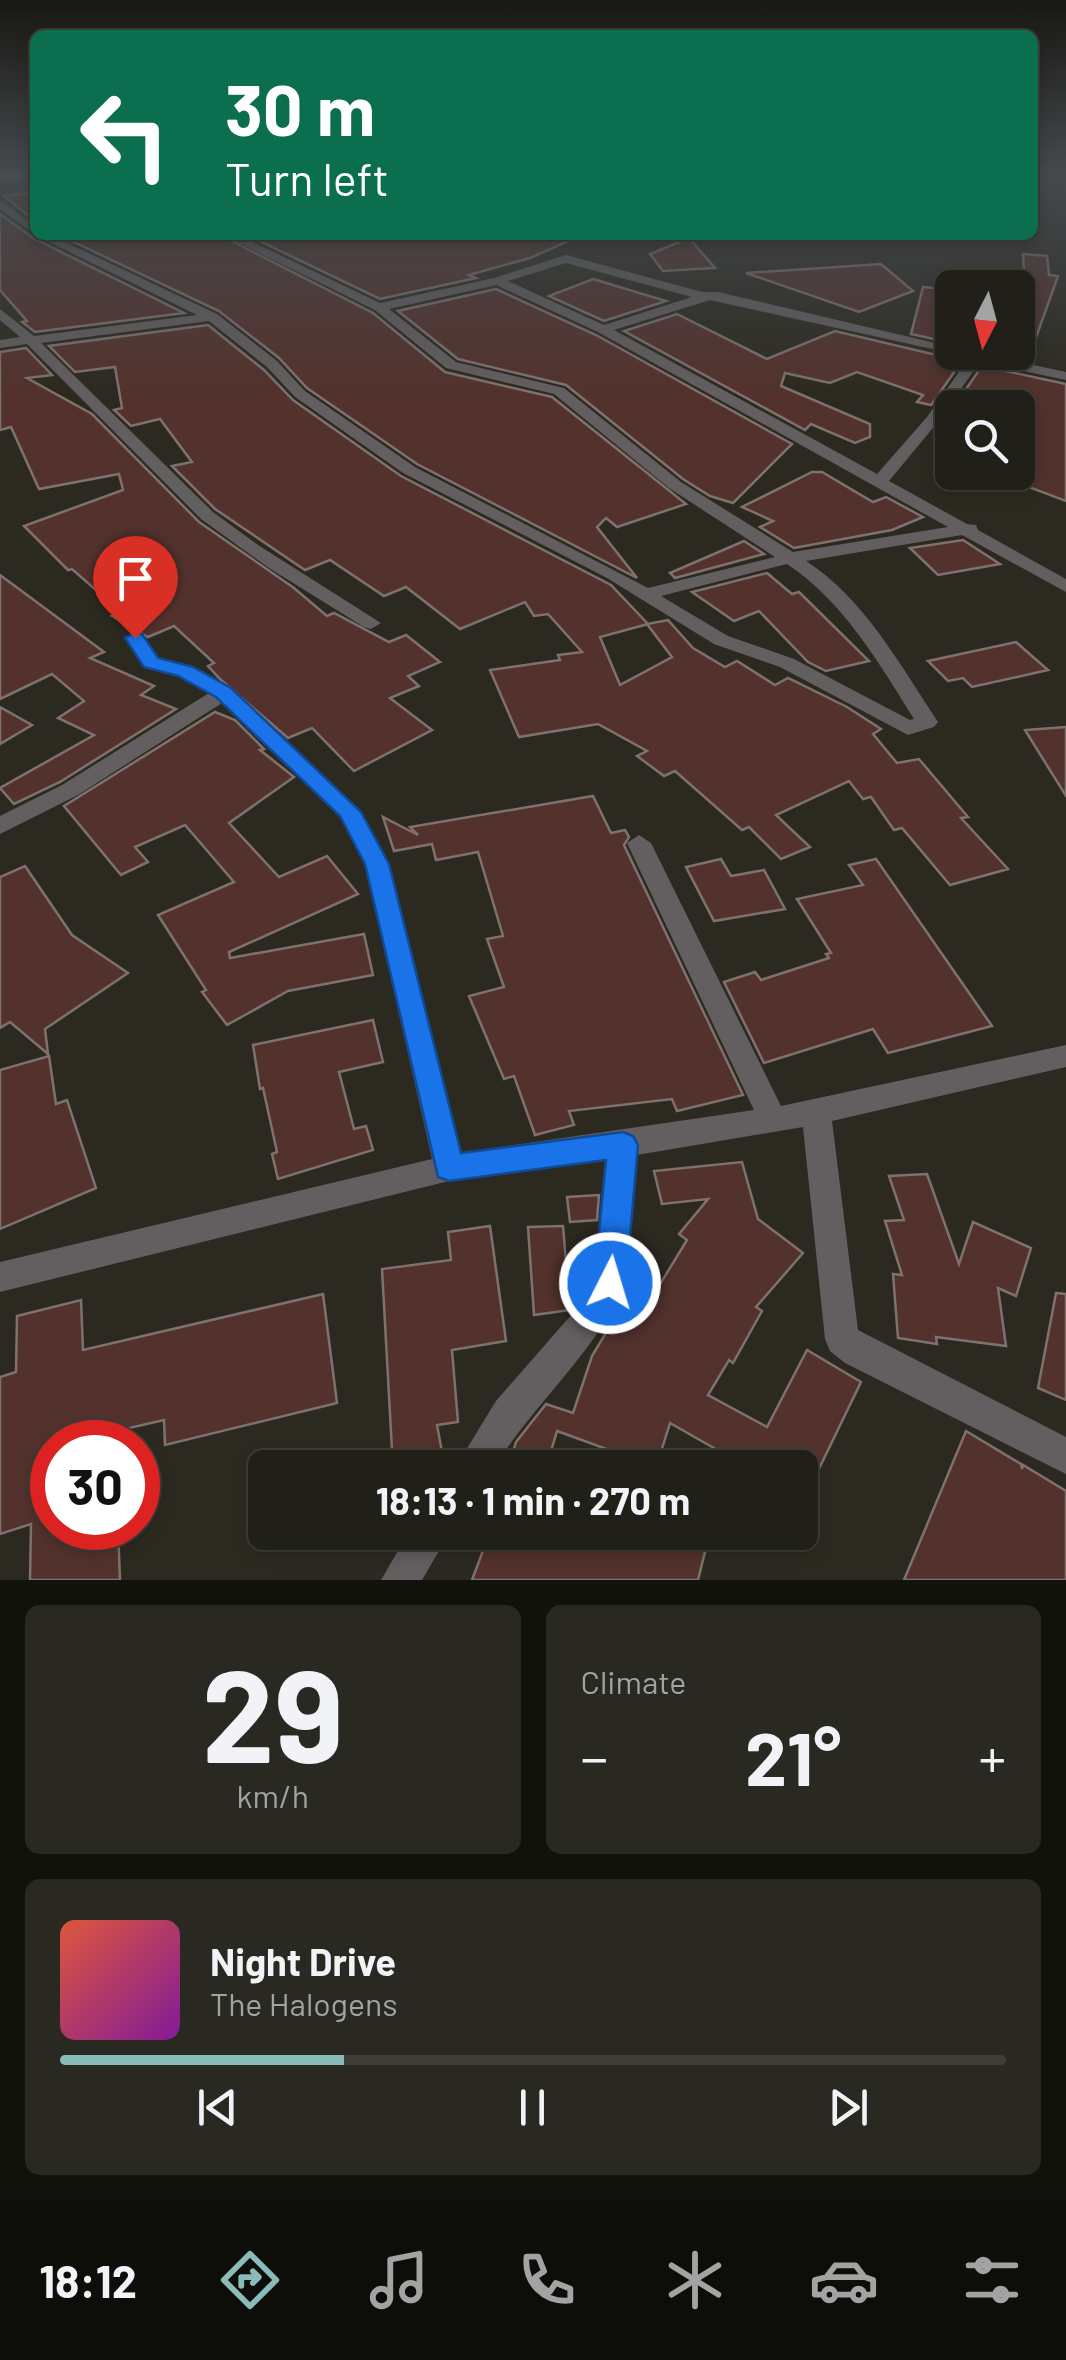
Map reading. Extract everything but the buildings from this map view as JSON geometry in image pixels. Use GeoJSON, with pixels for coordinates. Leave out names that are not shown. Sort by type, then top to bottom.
{"type":"FeatureCollection","features":[{"type":"Feature","properties":{"kind":"street"},"geometry":{"type":"LineString","coordinates":[[62,245],[212,317],[272,364],[300,394],[408,470],[532,531],[721,640],[786,663],[908,728],[927,722],[878,648],[822,579],[675,485],[559,391],[451,366],[379,307],[249,245]]}},
{"type":"Feature","properties":{"kind":"street"},"geometry":{"type":"LineString","coordinates":[[379,307],[497,281],[566,259],[935,348]]}},
{"type":"Feature","properties":{"kind":"street"},"geometry":{"type":"LineString","coordinates":[[497,281],[602,328],[970,529],[1066,586]]}},
{"type":"Feature","properties":{"kind":"street"},"geometry":{"type":"LineString","coordinates":[[602,328],[709,296]]}},
{"type":"Feature","properties":{"kind":"street"},"geometry":{"type":"LineString","coordinates":[[0,312],[31,338],[189,500],[262,554],[372,623]]}},
{"type":"Feature","properties":{"kind":"street"},"geometry":{"type":"LineString","coordinates":[[0,344],[212,317]]}},
{"type":"Feature","properties":{"kind":"street"},"geometry":{"type":"LineString","coordinates":[[880,481],[932,420],[967,370]]}},
{"type":"Feature","properties":{"kind":"street"},"geometry":{"type":"LineString","coordinates":[[1035,370],[1066,376]]}},
{"type":"Feature","properties":{"kind":"street"},"geometry":{"type":"LineString","coordinates":[[645,594],[791,558],[970,529]]}},
{"type":"Feature","properties":{"kind":"street"},"geometry":{"type":"LineString","coordinates":[[135,638],[151,662],[186,671],[224,693],[350,812],[377,864],[449,1168]]}},
{"type":"Feature","properties":{"kind":"street"},"geometry":{"type":"LineString","coordinates":[[0,825],[70,790],[224,693]]}},
{"type":"Feature","properties":{"kind":"street"},"geometry":{"type":"LineString","coordinates":[[638,843],[772,1118]]}},
{"type":"Feature","properties":{"kind":"street"},"geometry":{"type":"LineString","coordinates":[[0,1277],[449,1168],[623,1145],[816,1112],[1066,1056]]}},
{"type":"Feature","properties":{"kind":"street"},"geometry":{"type":"LineString","coordinates":[[816,1112],[842,1339],[857,1351],[1066,1456]]}},
{"type":"Feature","properties":{"kind":"street"},"geometry":{"type":"LineString","coordinates":[[485,1450],[508,1414],[591,1317],[610,1283],[623,1145]]}},
{"type":"Feature","properties":{"kind":"street"},"geometry":{"type":"LineString","coordinates":[[400,1580],[419,1550]]}},
{"type":"Feature","properties":{"kind":"route"},"geometry":{"type":"LineString","coordinates":[[135,638],[151,662],[186,671],[224,693],[350,812],[377,864],[449,1168],[623,1145],[610,1283]]}}]}
